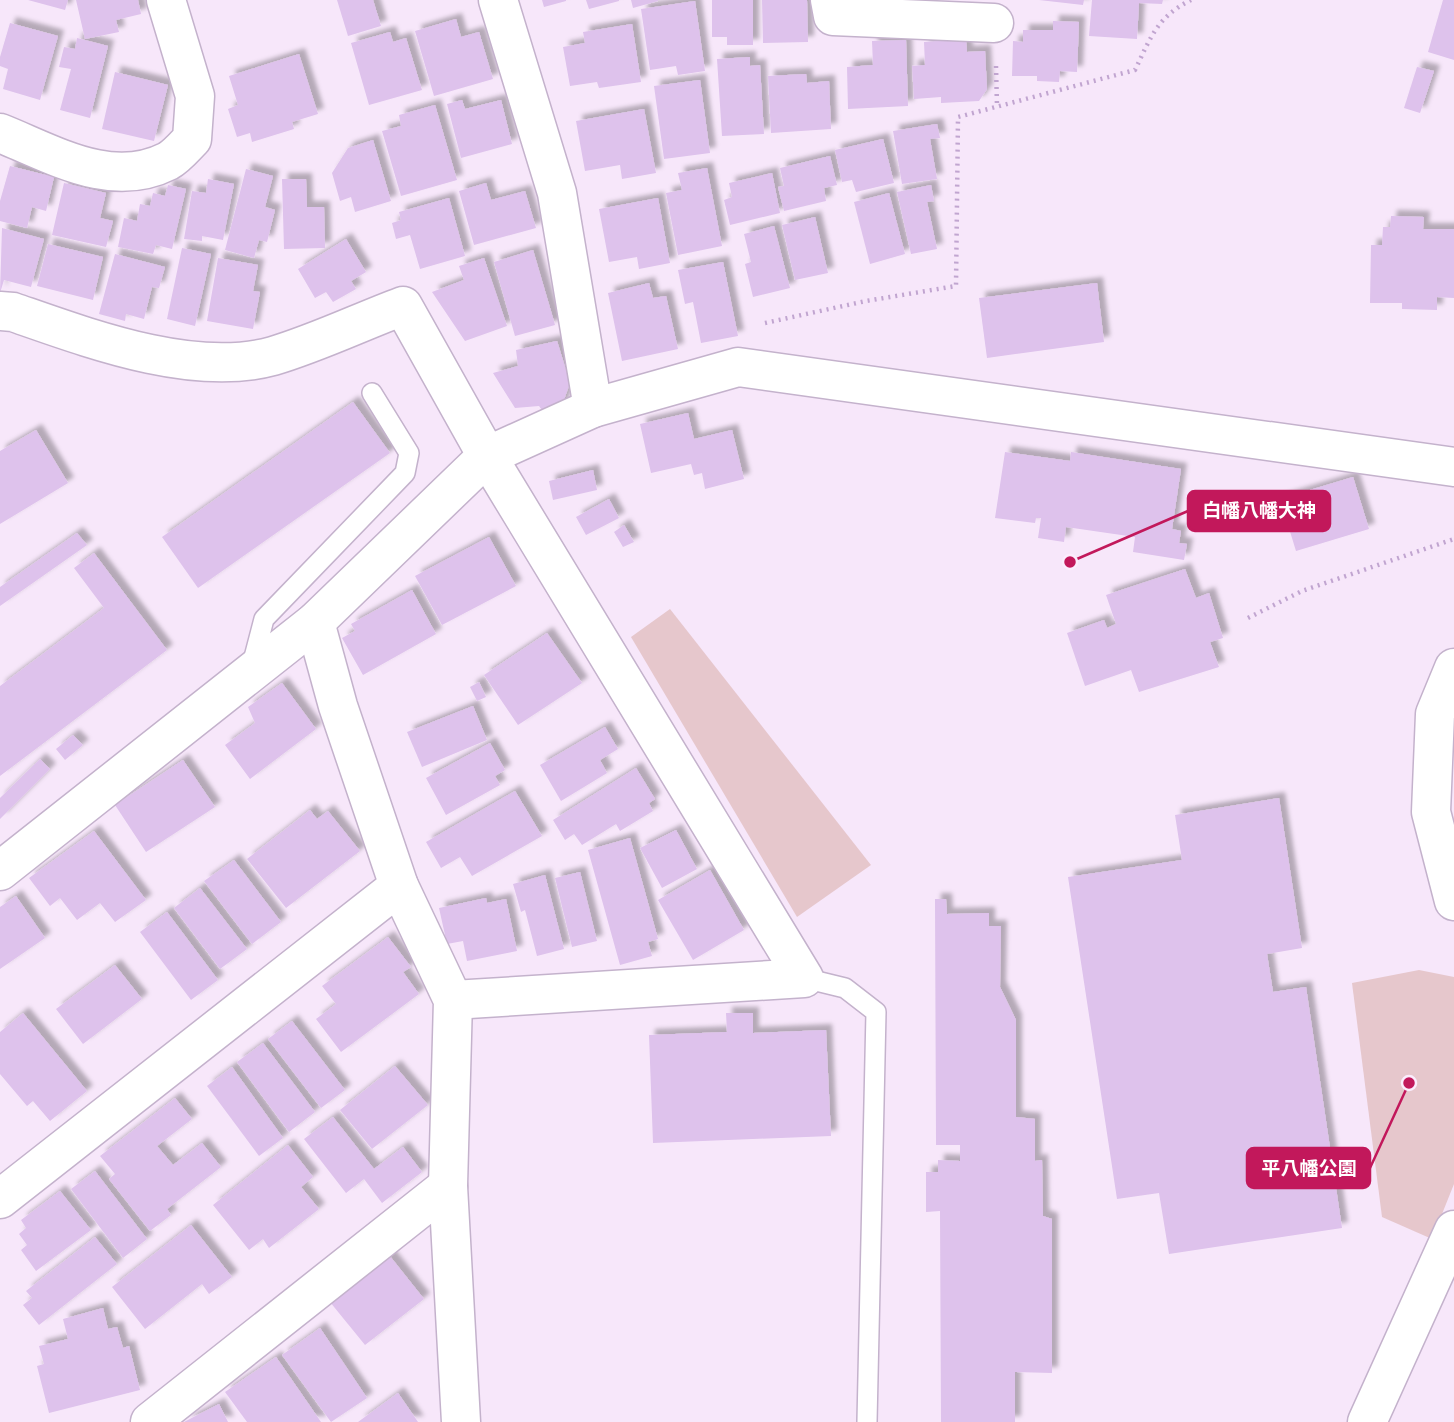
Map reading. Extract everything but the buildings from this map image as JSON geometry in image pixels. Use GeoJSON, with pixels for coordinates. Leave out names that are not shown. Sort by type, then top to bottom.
{"type":"FeatureCollection","features":[{"type":"Feature","properties":{"kind":"street"},"geometry":{"type":"LineString","coordinates":[[0,133],[96,172],[140,172],[171,160],[192,139],[195,96],[166,0]]}},
{"type":"Feature","properties":{"kind":"street"},"geometry":{"type":"LineString","coordinates":[[498,0],[557,193],[593,408]]}},
{"type":"Feature","properties":{"kind":"street"},"geometry":{"type":"LineString","coordinates":[[830,0],[833,16],[994,23]]}},
{"type":"Feature","properties":{"kind":"street"},"geometry":{"type":"LineString","coordinates":[[0,311],[13,312],[100,342],[202,363],[271,356],[403,306],[487,456],[804,978],[453,1000]]}},
{"type":"Feature","properties":{"kind":"street"},"geometry":{"type":"LineString","coordinates":[[0,871],[315,622],[487,456],[593,408],[738,367],[1454,467]]}},
{"type":"Feature","properties":{"kind":"street"},"geometry":{"type":"LineString","coordinates":[[315,622],[338,706],[398,886],[453,1000],[448,1186],[461,1422]]}},
{"type":"Feature","properties":{"kind":"street"},"geometry":{"type":"LineString","coordinates":[[1454,668],[1435,714],[1431,812],[1454,901]]}},
{"type":"Feature","properties":{"kind":"street"},"geometry":{"type":"LineString","coordinates":[[0,1199],[398,886]]}},
{"type":"Feature","properties":{"kind":"street"},"geometry":{"type":"LineString","coordinates":[[150,1422],[448,1186]]}},
{"type":"Feature","properties":{"kind":"street"},"geometry":{"type":"LineString","coordinates":[[1367,1422],[1454,1230]]}},
{"type":"Feature","properties":{"kind":"lane"},"geometry":{"type":"LineString","coordinates":[[250,673],[264,619],[405,473],[409,453],[372,394]]}},
{"type":"Feature","properties":{"kind":"lane"},"geometry":{"type":"LineString","coordinates":[[804,978],[845,988],[876,1012],[867,1422]]}},
{"type":"Feature","properties":{"kind":"path"},"geometry":{"type":"LineString","coordinates":[[755,370],[751,326],[866,301],[956,286],[958,117],[1135,70],[1152,33],[1168,12],[1191,0]]}},
{"type":"Feature","properties":{"kind":"path"},"geometry":{"type":"LineString","coordinates":[[1248,618],[1302,590],[1454,539]]}},
{"type":"Feature","properties":{"kind":"shaded area"},"geometry":{"type":"Polygon","coordinates":[[[670,609],[871,865],[797,917],[631,637],[670,609]]]}},
{"type":"Feature","properties":{"kind":"shaded area"},"geometry":{"type":"Polygon","coordinates":[[[1419,970],[1454,977],[1454,1184],[1432,1239],[1382,1217],[1352,983],[1419,970]]]}},
{"type":"Feature","properties":{"kind":"place","name":"白幡八幡大神"},"geometry":{"type":"Point","coordinates":[1070,562]}},
{"type":"Feature","properties":{"kind":"place","name":"平八幡公園"},"geometry":{"type":"Point","coordinates":[1409,1083]}}]}
